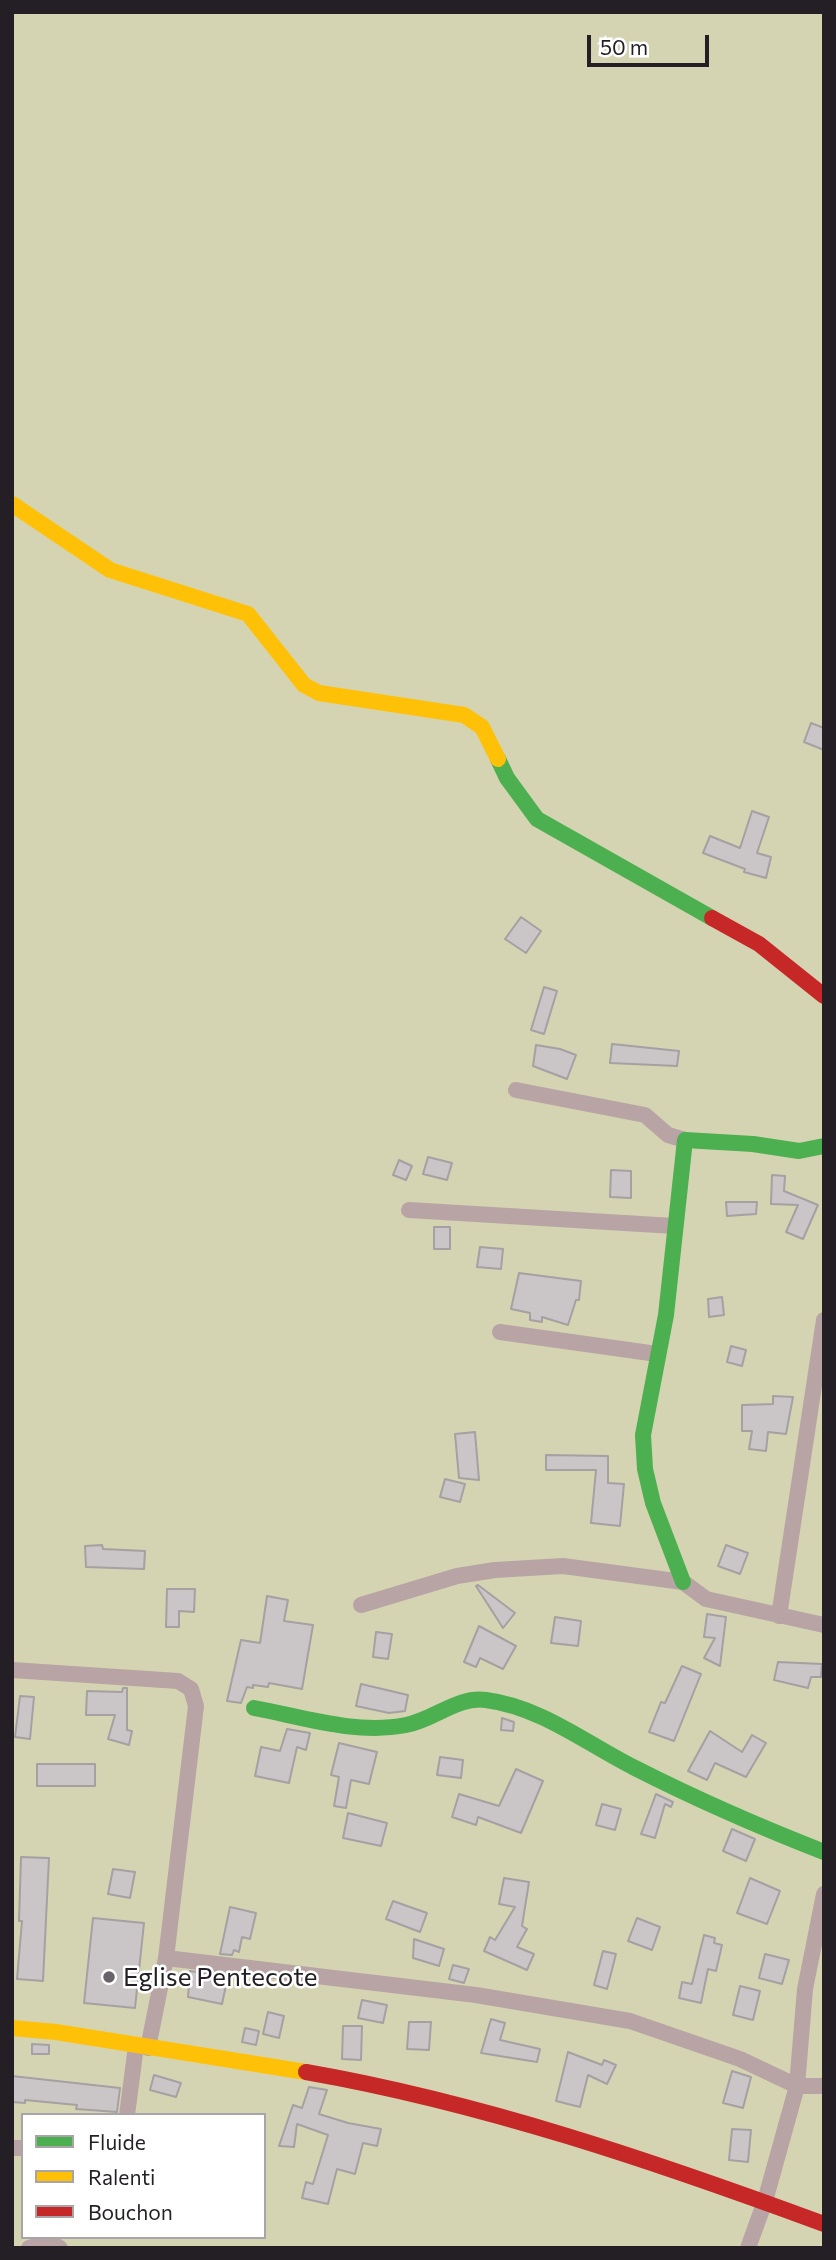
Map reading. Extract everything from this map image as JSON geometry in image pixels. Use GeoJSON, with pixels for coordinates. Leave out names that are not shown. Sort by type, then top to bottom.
{"type":"FeatureCollection","features":[{"type":"Feature","properties":{"kind":"street"},"geometry":{"type":"LineString","coordinates":[[12,504],[110,570],[248,614],[304,685],[319,693],[464,715],[482,727],[507,778],[537,819],[759,944],[824,996]]}},
{"type":"Feature","properties":{"kind":"street"},"geometry":{"type":"LineString","coordinates":[[516,1090],[645,1115],[668,1135],[685,1140],[753,1144],[799,1152],[824,1146]]}},
{"type":"Feature","properties":{"kind":"street"},"geometry":{"type":"LineString","coordinates":[[683,1582],[653,1503],[645,1469],[645,1415],[666,1315],[685,1140]]}},
{"type":"Feature","properties":{"kind":"street"},"geometry":{"type":"LineString","coordinates":[[409,1210],[674,1226]]}},
{"type":"Feature","properties":{"kind":"street"},"geometry":{"type":"LineString","coordinates":[[779,1616],[824,1320]]}},
{"type":"Feature","properties":{"kind":"street"},"geometry":{"type":"LineString","coordinates":[[500,1332],[657,1354]]}},
{"type":"Feature","properties":{"kind":"street"},"geometry":{"type":"LineString","coordinates":[[361,1605],[457,1576],[563,1566],[683,1582],[706,1599],[824,1625]]}},
{"type":"Feature","properties":{"kind":"street"},"geometry":{"type":"LineString","coordinates":[[12,1670],[178,1681],[191,1689],[196,1706],[166,1958],[127,2113]]}},
{"type":"Feature","properties":{"kind":"street"},"geometry":{"type":"LineString","coordinates":[[254,1708],[379,1727],[406,1725],[438,1715],[461,1703],[484,1699],[535,1715],[743,1820],[824,1852]]}},
{"type":"Feature","properties":{"kind":"street"},"geometry":{"type":"LineString","coordinates":[[748,2248],[765,2201],[797,2086],[805,1989],[824,1894]]}},
{"type":"Feature","properties":{"kind":"street"},"geometry":{"type":"LineString","coordinates":[[166,1958],[476,1995],[630,2021],[740,2059],[797,2086],[824,2086]]}},
{"type":"Feature","properties":{"kind":"street"},"geometry":{"type":"LineString","coordinates":[[12,2028],[395,2090],[535,2127],[765,2201],[824,2224]]}},
{"type":"Feature","properties":{"kind":"street"},"geometry":{"type":"LineString","coordinates":[[29,2248],[50,2242],[60,2248]]}},
{"type":"Feature","properties":{"kind":"green space"},"geometry":{"type":"Polygon","coordinates":[[[12,12],[824,12],[824,2248],[12,2248],[12,12]]]}},
{"type":"Feature","properties":{"kind":"building"},"geometry":{"type":"Polygon","coordinates":[[[811,723],[824,728],[824,750],[804,742],[811,723]]]}},
{"type":"Feature","properties":{"kind":"building"},"geometry":{"type":"Polygon","coordinates":[[[752,811],[769,817],[757,853],[771,857],[766,878],[744,872],[745,869],[703,853],[710,836],[740,848],[752,811]]]}},
{"type":"Feature","properties":{"kind":"building"},"geometry":{"type":"Polygon","coordinates":[[[521,917],[541,931],[526,953],[505,939],[521,917]]]}},
{"type":"Feature","properties":{"kind":"building"},"geometry":{"type":"Polygon","coordinates":[[[544,987],[557,991],[544,1034],[531,1030],[544,987]]]}},
{"type":"Feature","properties":{"kind":"building"},"geometry":{"type":"Polygon","coordinates":[[[612,1044],[679,1051],[677,1066],[610,1063],[612,1044]]]}},
{"type":"Feature","properties":{"kind":"building"},"geometry":{"type":"Polygon","coordinates":[[[536,1045],[576,1055],[567,1079],[533,1066],[536,1045]]]}},
{"type":"Feature","properties":{"kind":"building"},"geometry":{"type":"Polygon","coordinates":[[[428,1157],[452,1163],[447,1180],[423,1174],[428,1157]]]}},
{"type":"Feature","properties":{"kind":"building"},"geometry":{"type":"Polygon","coordinates":[[[399,1160],[412,1166],[406,1180],[393,1175],[399,1160]]]}},
{"type":"Feature","properties":{"kind":"building"},"geometry":{"type":"Polygon","coordinates":[[[611,1170],[631,1171],[631,1198],[610,1197],[611,1170]]]}},
{"type":"Feature","properties":{"kind":"building"},"geometry":{"type":"Polygon","coordinates":[[[772,1175],[785,1176],[784,1191],[818,1205],[803,1239],[786,1232],[798,1205],[771,1204],[772,1175]]]}},
{"type":"Feature","properties":{"kind":"building"},"geometry":{"type":"Polygon","coordinates":[[[726,1202],[757,1202],[756,1214],[727,1216],[726,1202]]]}},
{"type":"Feature","properties":{"kind":"building"},"geometry":{"type":"Polygon","coordinates":[[[434,1227],[450,1227],[450,1249],[434,1249],[434,1227]]]}},
{"type":"Feature","properties":{"kind":"building"},"geometry":{"type":"Polygon","coordinates":[[[480,1247],[503,1249],[501,1269],[477,1267],[480,1247]]]}},
{"type":"Feature","properties":{"kind":"building"},"geometry":{"type":"Polygon","coordinates":[[[519,1273],[581,1281],[579,1300],[576,1300],[568,1325],[542,1317],[542,1322],[530,1320],[530,1313],[511,1309],[519,1273]]]}},
{"type":"Feature","properties":{"kind":"building"},"geometry":{"type":"Polygon","coordinates":[[[722,1297],[724,1315],[709,1317],[708,1299],[722,1297]]]}},
{"type":"Feature","properties":{"kind":"building"},"geometry":{"type":"Polygon","coordinates":[[[731,1346],[746,1350],[742,1366],[727,1362],[731,1346]]]}},
{"type":"Feature","properties":{"kind":"building"},"geometry":{"type":"Polygon","coordinates":[[[773,1396],[793,1397],[786,1434],[768,1432],[766,1451],[749,1449],[752,1431],[742,1431],[742,1405],[773,1404],[773,1396]]]}},
{"type":"Feature","properties":{"kind":"building"},"geometry":{"type":"Polygon","coordinates":[[[475,1432],[479,1480],[459,1478],[455,1434],[475,1432]]]}},
{"type":"Feature","properties":{"kind":"building"},"geometry":{"type":"Polygon","coordinates":[[[546,1455],[608,1456],[608,1483],[624,1484],[620,1526],[591,1523],[596,1470],[546,1470],[546,1455]]]}},
{"type":"Feature","properties":{"kind":"building"},"geometry":{"type":"Polygon","coordinates":[[[445,1479],[465,1484],[460,1502],[440,1497],[445,1479]]]}},
{"type":"Feature","properties":{"kind":"building"},"geometry":{"type":"Polygon","coordinates":[[[102,1545],[103,1549],[145,1551],[144,1569],[86,1567],[85,1546],[102,1545]]]}},
{"type":"Feature","properties":{"kind":"building"},"geometry":{"type":"Polygon","coordinates":[[[726,1545],[748,1553],[740,1574],[718,1566],[726,1545]]]}},
{"type":"Feature","properties":{"kind":"building"},"geometry":{"type":"Polygon","coordinates":[[[476,1586],[515,1613],[503,1628],[476,1586]]]}},
{"type":"Feature","properties":{"kind":"building"},"geometry":{"type":"Polygon","coordinates":[[[167,1589],[195,1589],[194,1612],[179,1611],[179,1627],[166,1627],[167,1589]]]}},
{"type":"Feature","properties":{"kind":"building"},"geometry":{"type":"Polygon","coordinates":[[[267,1596],[288,1600],[284,1621],[313,1625],[302,1689],[269,1683],[268,1687],[253,1685],[253,1688],[247,1687],[241,1703],[227,1701],[241,1640],[260,1643],[267,1596]]]}},
{"type":"Feature","properties":{"kind":"building"},"geometry":{"type":"Polygon","coordinates":[[[707,1614],[726,1617],[720,1666],[704,1658],[715,1638],[704,1637],[707,1614]]]}},
{"type":"Feature","properties":{"kind":"building"},"geometry":{"type":"Polygon","coordinates":[[[555,1617],[581,1621],[578,1646],[551,1643],[555,1617]]]}},
{"type":"Feature","properties":{"kind":"building"},"geometry":{"type":"Polygon","coordinates":[[[479,1626],[516,1646],[503,1669],[480,1658],[476,1667],[464,1662],[479,1626]]]}},
{"type":"Feature","properties":{"kind":"building"},"geometry":{"type":"Polygon","coordinates":[[[376,1632],[392,1634],[388,1659],[373,1657],[376,1632]]]}},
{"type":"Feature","properties":{"kind":"building"},"geometry":{"type":"Polygon","coordinates":[[[778,1662],[822,1664],[821,1677],[811,1677],[808,1688],[774,1680],[778,1662]]]}},
{"type":"Feature","properties":{"kind":"building"},"geometry":{"type":"Polygon","coordinates":[[[682,1666],[701,1674],[674,1741],[649,1732],[661,1702],[665,1703],[682,1666]]]}},
{"type":"Feature","properties":{"kind":"building"},"geometry":{"type":"Polygon","coordinates":[[[361,1684],[408,1695],[405,1711],[389,1713],[356,1706],[361,1684]]]}},
{"type":"Feature","properties":{"kind":"building"},"geometry":{"type":"Polygon","coordinates":[[[123,1688],[127,1688],[127,1730],[132,1731],[129,1745],[108,1739],[115,1715],[86,1715],[87,1691],[122,1692],[123,1688]]]}},
{"type":"Feature","properties":{"kind":"building"},"geometry":{"type":"Polygon","coordinates":[[[20,1696],[34,1697],[30,1739],[15,1737],[20,1696]]]}},
{"type":"Feature","properties":{"kind":"building"},"geometry":{"type":"Polygon","coordinates":[[[502,1718],[514,1722],[513,1731],[501,1730],[502,1718]]]}},
{"type":"Feature","properties":{"kind":"building"},"geometry":{"type":"Polygon","coordinates":[[[287,1729],[310,1733],[306,1750],[297,1747],[289,1783],[255,1776],[261,1747],[280,1751],[287,1729]]]}},
{"type":"Feature","properties":{"kind":"building"},"geometry":{"type":"Polygon","coordinates":[[[710,1731],[742,1752],[752,1735],[766,1743],[746,1777],[715,1763],[707,1780],[688,1771],[710,1731]]]}},
{"type":"Feature","properties":{"kind":"building"},"geometry":{"type":"Polygon","coordinates":[[[339,1743],[377,1752],[369,1784],[351,1780],[346,1808],[334,1806],[339,1777],[331,1775],[339,1743]]]}},
{"type":"Feature","properties":{"kind":"building"},"geometry":{"type":"Polygon","coordinates":[[[440,1757],[463,1760],[461,1778],[437,1775],[440,1757]]]}},
{"type":"Feature","properties":{"kind":"building"},"geometry":{"type":"Polygon","coordinates":[[[37,1764],[95,1764],[95,1786],[37,1786],[37,1764]]]}},
{"type":"Feature","properties":{"kind":"building"},"geometry":{"type":"Polygon","coordinates":[[[516,1769],[543,1781],[521,1833],[478,1817],[476,1825],[452,1817],[459,1794],[499,1806],[516,1769]]]}},
{"type":"Feature","properties":{"kind":"building"},"geometry":{"type":"Polygon","coordinates":[[[656,1794],[673,1802],[671,1807],[665,1804],[655,1838],[641,1834],[656,1794]]]}},
{"type":"Feature","properties":{"kind":"building"},"geometry":{"type":"Polygon","coordinates":[[[602,1804],[621,1809],[615,1830],[596,1825],[602,1804]]]}},
{"type":"Feature","properties":{"kind":"building"},"geometry":{"type":"Polygon","coordinates":[[[348,1813],[387,1823],[381,1846],[343,1838],[348,1813]]]}},
{"type":"Feature","properties":{"kind":"building"},"geometry":{"type":"Polygon","coordinates":[[[732,1829],[755,1839],[746,1861],[723,1851],[732,1829]]]}},
{"type":"Feature","properties":{"kind":"building"},"geometry":{"type":"Polygon","coordinates":[[[21,1857],[49,1858],[43,1981],[17,1979],[22,1921],[19,1921],[21,1857]]]}},
{"type":"Feature","properties":{"kind":"building"},"geometry":{"type":"Polygon","coordinates":[[[113,1869],[135,1872],[130,1898],[108,1894],[113,1869]]]}},
{"type":"Feature","properties":{"kind":"building"},"geometry":{"type":"Polygon","coordinates":[[[504,1878],[529,1882],[522,1926],[527,1929],[517,1947],[534,1954],[527,1970],[484,1951],[490,1937],[495,1940],[515,1907],[499,1904],[504,1878]]]}},
{"type":"Feature","properties":{"kind":"building"},"geometry":{"type":"Polygon","coordinates":[[[750,1878],[780,1891],[767,1924],[737,1913],[750,1878]]]}},
{"type":"Feature","properties":{"kind":"building"},"geometry":{"type":"Polygon","coordinates":[[[393,1901],[427,1913],[420,1932],[386,1919],[393,1901]]]}},
{"type":"Feature","properties":{"kind":"building"},"geometry":{"type":"Polygon","coordinates":[[[230,1907],[256,1913],[250,1939],[242,1937],[239,1952],[234,1950],[232,1955],[220,1954],[230,1907]]]}},
{"type":"Feature","properties":{"kind":"building"},"geometry":{"type":"Polygon","coordinates":[[[93,1918],[144,1923],[135,2008],[84,2003],[93,1918]]]}},
{"type":"Feature","properties":{"kind":"building"},"geometry":{"type":"Polygon","coordinates":[[[637,1918],[660,1927],[652,1950],[628,1941],[637,1918]]]}},
{"type":"Feature","properties":{"kind":"building"},"geometry":{"type":"Polygon","coordinates":[[[704,1935],[715,1938],[714,1943],[722,1945],[716,1971],[708,1969],[701,2003],[679,1998],[682,1982],[692,1984],[704,1935]]]}},
{"type":"Feature","properties":{"kind":"building"},"geometry":{"type":"Polygon","coordinates":[[[414,1939],[444,1949],[439,1966],[413,1958],[414,1939]]]}},
{"type":"Feature","properties":{"kind":"building"},"geometry":{"type":"Polygon","coordinates":[[[603,1951],[616,1954],[607,1989],[594,1985],[603,1951]]]}},
{"type":"Feature","properties":{"kind":"building"},"geometry":{"type":"Polygon","coordinates":[[[765,1954],[789,1960],[782,1984],[759,1978],[765,1954]]]}},
{"type":"Feature","properties":{"kind":"building"},"geometry":{"type":"Polygon","coordinates":[[[453,1965],[469,1969],[464,1983],[449,1979],[453,1965]]]}},
{"type":"Feature","properties":{"kind":"building"},"geometry":{"type":"Polygon","coordinates":[[[190,1971],[228,1976],[222,2004],[188,1997],[190,1971]]]}},
{"type":"Feature","properties":{"kind":"building"},"geometry":{"type":"Polygon","coordinates":[[[740,1986],[760,1991],[753,2020],[733,2015],[740,1986]]]}},
{"type":"Feature","properties":{"kind":"building"},"geometry":{"type":"Polygon","coordinates":[[[362,2000],[387,2005],[383,2023],[358,2018],[362,2000]]]}},
{"type":"Feature","properties":{"kind":"building"},"geometry":{"type":"Polygon","coordinates":[[[268,2012],[284,2016],[279,2038],[263,2034],[268,2012]]]}},
{"type":"Feature","properties":{"kind":"building"},"geometry":{"type":"Polygon","coordinates":[[[491,2019],[505,2023],[500,2040],[540,2049],[537,2062],[481,2053],[491,2019]]]}},
{"type":"Feature","properties":{"kind":"building"},"geometry":{"type":"Polygon","coordinates":[[[409,2022],[431,2022],[429,2050],[407,2049],[409,2022]]]}},
{"type":"Feature","properties":{"kind":"building"},"geometry":{"type":"Polygon","coordinates":[[[343,2026],[362,2026],[361,2060],[342,2059],[343,2026]]]}},
{"type":"Feature","properties":{"kind":"building"},"geometry":{"type":"Polygon","coordinates":[[[245,2028],[259,2031],[256,2045],[242,2042],[245,2028]]]}},
{"type":"Feature","properties":{"kind":"building"},"geometry":{"type":"Polygon","coordinates":[[[32,2044],[49,2045],[49,2054],[32,2054],[32,2044]]]}},
{"type":"Feature","properties":{"kind":"building"},"geometry":{"type":"Polygon","coordinates":[[[568,2052],[602,2065],[604,2060],[616,2065],[607,2084],[588,2075],[580,2107],[556,2101],[568,2052]]]}},
{"type":"Feature","properties":{"kind":"building"},"geometry":{"type":"Polygon","coordinates":[[[732,2071],[751,2077],[743,2108],[723,2103],[732,2071]]]}},
{"type":"Feature","properties":{"kind":"building"},"geometry":{"type":"Polygon","coordinates":[[[154,2075],[181,2083],[176,2097],[150,2090],[154,2075]]]}},
{"type":"Feature","properties":{"kind":"building"},"geometry":{"type":"Polygon","coordinates":[[[12,2076],[120,2088],[117,2112],[76,2109],[77,2105],[25,2100],[25,2103],[12,2102],[12,2076]]]}},
{"type":"Feature","properties":{"kind":"building"},"geometry":{"type":"Polygon","coordinates":[[[309,2087],[327,2090],[319,2114],[381,2129],[377,2146],[363,2143],[355,2174],[337,2169],[328,2204],[302,2198],[306,2182],[313,2184],[328,2135],[297,2124],[294,2147],[279,2146],[293,2105],[302,2108],[309,2087]]]}},
{"type":"Feature","properties":{"kind":"building"},"geometry":{"type":"Polygon","coordinates":[[[732,2129],[751,2130],[748,2162],[729,2160],[732,2129]]]}},
{"type":"Feature","properties":{"kind":"traffic: fast"},"geometry":{"type":"LineString","coordinates":[[498,759],[507,778],[537,819],[712,918]]}},
{"type":"Feature","properties":{"kind":"traffic: fast"},"geometry":{"type":"LineString","coordinates":[[683,1582],[653,1503],[645,1469],[643,1435],[666,1315],[685,1140],[753,1144],[799,1151],[824,1146]]}},
{"type":"Feature","properties":{"kind":"traffic: fast"},"geometry":{"type":"LineString","coordinates":[[254,1708],[330,1724],[387,1728],[416,1722],[465,1702],[486,1700],[506,1704],[545,1718],[681,1791],[824,1852]]}},
{"type":"Feature","properties":{"kind":"traffic: slow"},"geometry":{"type":"LineString","coordinates":[[12,504],[110,570],[248,614],[304,685],[319,693],[464,715],[482,727],[498,759]]}},
{"type":"Feature","properties":{"kind":"traffic: slow"},"geometry":{"type":"LineString","coordinates":[[12,2028],[56,2032],[306,2072]]}},
{"type":"Feature","properties":{"kind":"traffic: jam"},"geometry":{"type":"LineString","coordinates":[[712,918],[759,944],[824,996]]}},
{"type":"Feature","properties":{"kind":"traffic: jam"},"geometry":{"type":"LineString","coordinates":[[306,2072],[438,2100],[568,2136],[697,2178],[824,2224]]}},
{"type":"Feature","properties":{"kind":"place","name":"Eglise Pentecote"},"geometry":{"type":"Point","coordinates":[109,1977]}}]}
